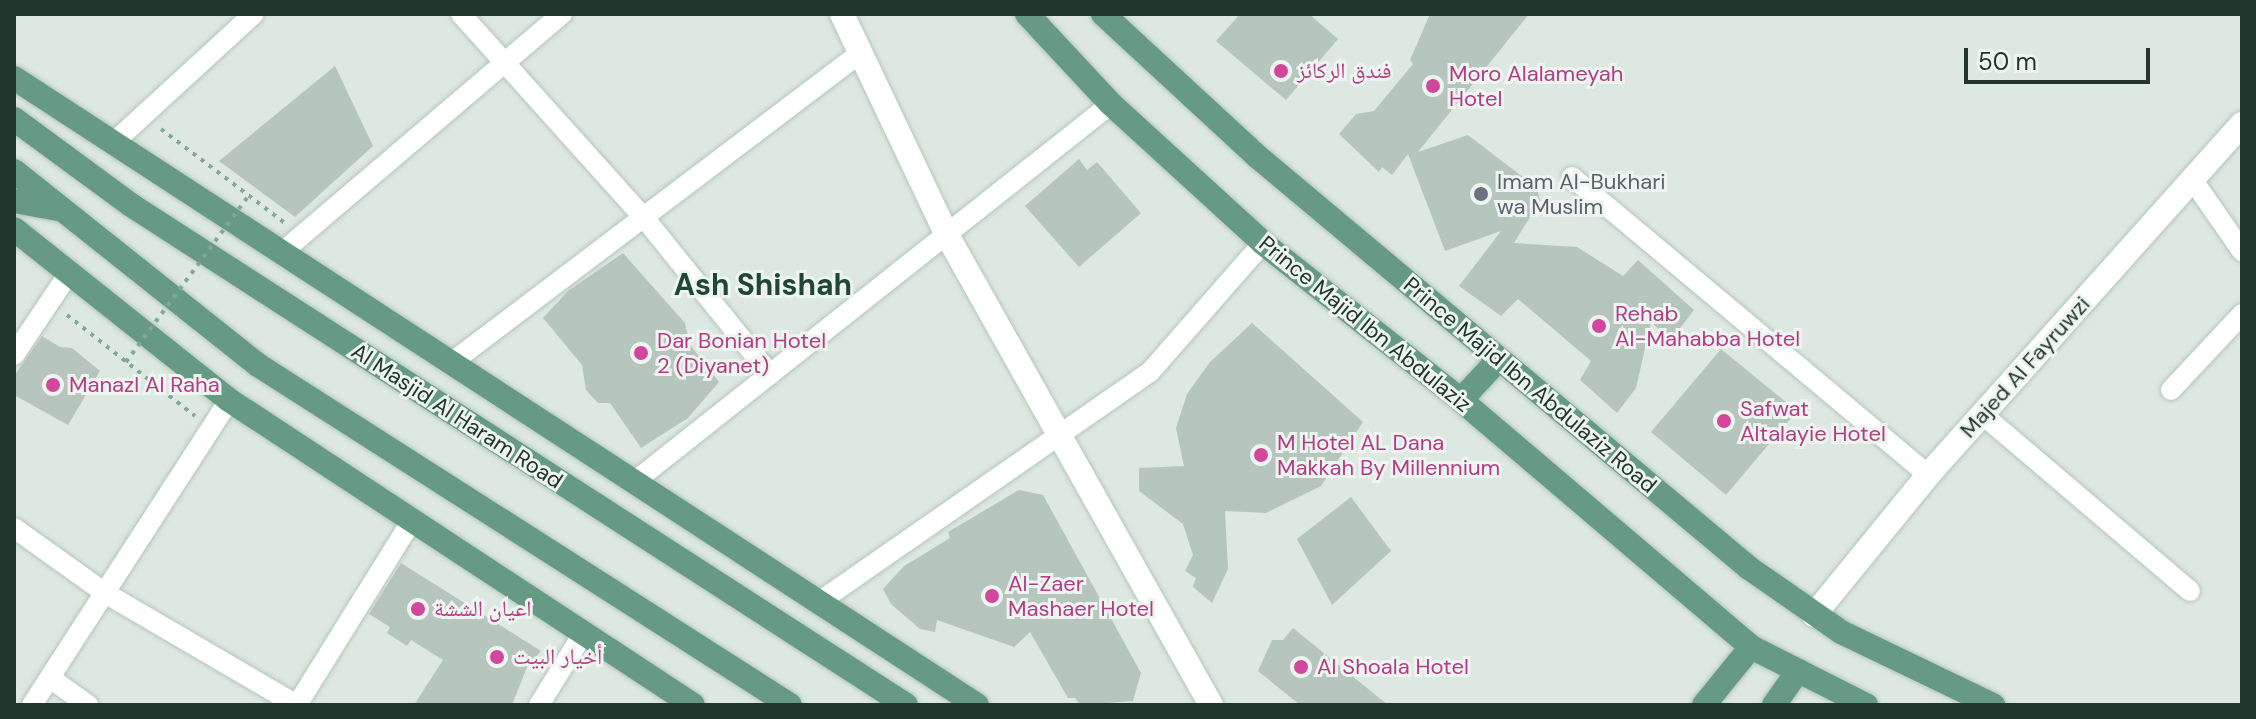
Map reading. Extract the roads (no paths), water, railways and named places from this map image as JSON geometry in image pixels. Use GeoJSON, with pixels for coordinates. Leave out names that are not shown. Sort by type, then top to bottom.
{"type":"FeatureCollection","features":[{"type":"Feature","properties":{"kind":"main road","name":"Prince Majid Ibn Abdulaziz"},"geometry":{"type":"LineString","coordinates":[[1027,14],[1111,104],[1263,243],[1461,400],[1751,647],[1866,705]]}},
{"type":"Feature","properties":{"kind":"main road","name":"Prince Majid Ibn Abdulaziz Road"},"geometry":{"type":"LineString","coordinates":[[1103,14],[1258,157],[1749,568],[1814,615],[1993,705]]}},
{"type":"Feature","properties":{"kind":"main road"},"geometry":{"type":"LineString","coordinates":[[14,78],[977,705]]}},
{"type":"Feature","properties":{"kind":"main road"},"geometry":{"type":"LineString","coordinates":[[14,86],[46,144]]}},
{"type":"Feature","properties":{"kind":"main road","name":"Al Masjid Al Haram Road"},"geometry":{"type":"LineString","coordinates":[[14,119],[131,205],[906,705]]}},
{"type":"Feature","properties":{"kind":"main road"},"geometry":{"type":"LineString","coordinates":[[14,171],[258,365],[790,705]]}},
{"type":"Feature","properties":{"kind":"main road"},"geometry":{"type":"LineString","coordinates":[[14,201],[59,209]]}},
{"type":"Feature","properties":{"kind":"main road"},"geometry":{"type":"LineString","coordinates":[[14,229],[229,400],[693,705]]}},
{"type":"Feature","properties":{"kind":"main road"},"geometry":{"type":"LineString","coordinates":[[1461,400],[1498,360]]}},
{"type":"Feature","properties":{"kind":"main road"},"geometry":{"type":"LineString","coordinates":[[636,532],[660,499]]}},
{"type":"Feature","properties":{"kind":"main road"},"geometry":{"type":"LineString","coordinates":[[1704,705],[1751,647]]}},
{"type":"Feature","properties":{"kind":"main road"},"geometry":{"type":"LineString","coordinates":[[1774,705],[1798,671]]}},
{"type":"Feature","properties":{"kind":"street"},"geometry":{"type":"LineString","coordinates":[[113,143],[254,14]]}},
{"type":"Feature","properties":{"kind":"street"},"geometry":{"type":"LineString","coordinates":[[461,14],[508,60],[646,220],[770,374]]}},
{"type":"Feature","properties":{"kind":"street"},"geometry":{"type":"LineString","coordinates":[[281,253],[562,14]]}},
{"type":"Feature","properties":{"kind":"street"},"geometry":{"type":"LineString","coordinates":[[842,14],[947,235],[1201,699]]}},
{"type":"Feature","properties":{"kind":"street"},"geometry":{"type":"LineString","coordinates":[[451,363],[646,220],[859,54]]}},
{"type":"Feature","properties":{"kind":"street"},"geometry":{"type":"LineString","coordinates":[[634,482],[1111,104]]}},
{"type":"Feature","properties":{"kind":"street","name":"Majed Al Fayruwzi"},"geometry":{"type":"LineString","coordinates":[[1814,615],[1928,475],[2242,124]]}},
{"type":"Feature","properties":{"kind":"street"},"geometry":{"type":"LineString","coordinates":[[1572,177],[1928,475]]}},
{"type":"Feature","properties":{"kind":"street"},"geometry":{"type":"LineString","coordinates":[[2192,179],[2242,251]]}},
{"type":"Feature","properties":{"kind":"street"},"geometry":{"type":"LineString","coordinates":[[819,602],[1060,440],[1150,372],[1263,243]]}},
{"type":"Feature","properties":{"kind":"street"},"geometry":{"type":"LineString","coordinates":[[14,355],[69,273]]}},
{"type":"Feature","properties":{"kind":"street"},"geometry":{"type":"LineString","coordinates":[[2171,390],[2242,314]]}},
{"type":"Feature","properties":{"kind":"street"},"geometry":{"type":"LineString","coordinates":[[32,705],[229,400]]}},
{"type":"Feature","properties":{"kind":"street"},"geometry":{"type":"LineString","coordinates":[[1982,414],[2190,591]]}},
{"type":"Feature","properties":{"kind":"street"},"geometry":{"type":"LineString","coordinates":[[14,528],[105,593],[297,705],[411,522]]}},
{"type":"Feature","properties":{"kind":"street"},"geometry":{"type":"LineString","coordinates":[[539,705],[583,634]]}},
{"type":"Feature","properties":{"kind":"street"},"geometry":{"type":"LineString","coordinates":[[50,678],[88,705]]}},
{"type":"Feature","properties":{"kind":"place","name":"فندق الركائز"},"geometry":{"type":"Point","coordinates":[1281,71]}},
{"type":"Feature","properties":{"kind":"place","name":"Moro Alalameyah Hotel"},"geometry":{"type":"Point","coordinates":[1433,86]}},
{"type":"Feature","properties":{"kind":"place","name":"Imam Al-Bukhari wa Muslim"},"geometry":{"type":"Point","coordinates":[1481,194]}},
{"type":"Feature","properties":{"kind":"place","name":"Rehab Al-Mahabba Hotel"},"geometry":{"type":"Point","coordinates":[1599,326]}},
{"type":"Feature","properties":{"kind":"place","name":"Dar Bonian Hotel 2 (Diyanet)"},"geometry":{"type":"Point","coordinates":[641,353]}},
{"type":"Feature","properties":{"kind":"place","name":"Manazl Al Raha"},"geometry":{"type":"Point","coordinates":[53,385]}},
{"type":"Feature","properties":{"kind":"place","name":"Safwat Altalayie Hotel"},"geometry":{"type":"Point","coordinates":[1724,421]}},
{"type":"Feature","properties":{"kind":"place","name":"M Hotel AL Dana Makkah By Millennium"},"geometry":{"type":"Point","coordinates":[1261,455]}},
{"type":"Feature","properties":{"kind":"place","name":"Al-Zaer Mashaer Hotel"},"geometry":{"type":"Point","coordinates":[992,596]}},
{"type":"Feature","properties":{"kind":"place","name":"اعيان الششة"},"geometry":{"type":"Point","coordinates":[418,609]}},
{"type":"Feature","properties":{"kind":"place","name":"أخيار البيت"},"geometry":{"type":"Point","coordinates":[497,657]}},
{"type":"Feature","properties":{"kind":"place","name":"Al Shoala Hotel"},"geometry":{"type":"Point","coordinates":[1301,667]}},
{"type":"Feature","properties":{"kind":"district","name":"Ash Shishah"},"geometry":{"type":"Point","coordinates":[763,285]}}]}
